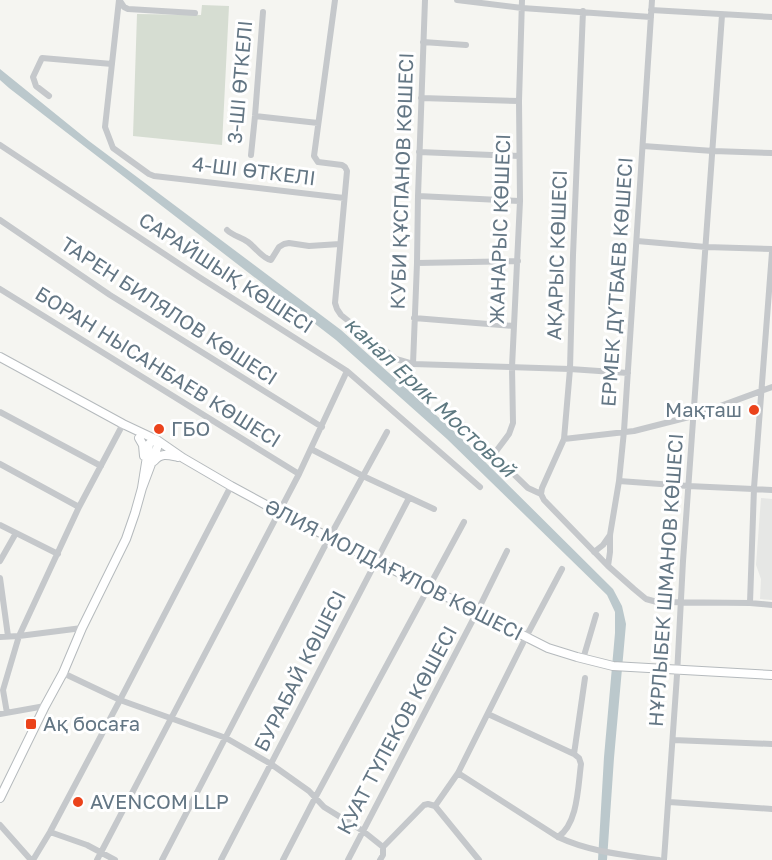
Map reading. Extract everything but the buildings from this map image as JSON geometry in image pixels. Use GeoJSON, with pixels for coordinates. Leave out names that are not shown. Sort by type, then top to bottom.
{"type":"FeatureCollection","features":[{"type":"Feature","properties":{"kind":"main road","name":"ӘЛИЯ МОЛДАҒҰЛОВ КӨШЕСІ"},"geometry":{"type":"LineString","coordinates":[[0,357],[127,425],[279,512],[548,648],[613,666],[772,675]]}},
{"type":"Feature","properties":{"kind":"main road","name":"ӘЛИЯ МОЛДАҒҰЛОВ КӨШЕСІ"},"geometry":{"type":"LineString","coordinates":[[127,425],[148,444]]}},
{"type":"Feature","properties":{"kind":"main road"},"geometry":{"type":"LineString","coordinates":[[139,438],[148,463]]}},
{"type":"Feature","properties":{"kind":"main road"},"geometry":{"type":"LineString","coordinates":[[1,796],[63,673],[82,628],[126,539],[148,463],[157,444],[152,441],[148,444],[148,463]]}},
{"type":"Feature","properties":{"kind":"main road"},"geometry":{"type":"LineString","coordinates":[[148,463],[160,455],[167,454],[183,458]]}},
{"type":"Feature","properties":{"kind":"street"},"geometry":{"type":"LineString","coordinates":[[120,0],[128,9],[195,13]]}},
{"type":"Feature","properties":{"kind":"street"},"geometry":{"type":"LineString","coordinates":[[49,96],[36,86],[33,77],[42,58],[112,64],[120,0]]}},
{"type":"Feature","properties":{"kind":"street"},"geometry":{"type":"LineString","coordinates":[[334,0],[314,156],[318,162],[342,165],[347,171],[335,303],[341,315],[396,359],[412,364],[628,373]]}},
{"type":"Feature","properties":{"kind":"street","name":"КУБИ ҚҰСПАНОВ КӨШЕСI"},"geometry":{"type":"LineString","coordinates":[[412,364],[425,0]]}},
{"type":"Feature","properties":{"kind":"street"},"geometry":{"type":"LineString","coordinates":[[457,0],[522,8],[772,17]]}},
{"type":"Feature","properties":{"kind":"street","name":"ЖАНАРЫС КӨШЕСІ"},"geometry":{"type":"LineString","coordinates":[[494,454],[509,434],[513,423],[512,367],[520,201],[519,101],[522,0]]}},
{"type":"Feature","properties":{"kind":"street","name":"ЕРМЕК ДҮТБАЕВ КӨШЕСI"},"geometry":{"type":"LineString","coordinates":[[608,566],[624,431],[652,0]]}},
{"type":"Feature","properties":{"kind":"street","name":"АҚАРЫС КӨШЕСI"},"geometry":{"type":"LineString","coordinates":[[541,494],[564,439],[570,369],[583,11]]}},
{"type":"Feature","properties":{"kind":"street","name":"3-ШI ӨТКЕЛI"},"geometry":{"type":"LineString","coordinates":[[251,155],[263,12]]}},
{"type":"Feature","properties":{"kind":"street","name":"НҰРЛЫБЕК ШМАНОВ КӨШЕСІ"},"geometry":{"type":"LineString","coordinates":[[662,860],[669,802],[688,486],[722,15]]}},
{"type":"Feature","properties":{"kind":"street"},"geometry":{"type":"LineString","coordinates":[[423,42],[466,45]]}},
{"type":"Feature","properties":{"kind":"street","name":"4-ШI ӨТКЕЛI"},"geometry":{"type":"LineString","coordinates":[[112,64],[105,127],[108,138],[113,148],[149,174],[344,198]]}},
{"type":"Feature","properties":{"kind":"street"},"geometry":{"type":"LineString","coordinates":[[421,98],[519,101]]}},
{"type":"Feature","properties":{"kind":"street"},"geometry":{"type":"LineString","coordinates":[[255,116],[318,123]]}},
{"type":"Feature","properties":{"kind":"street","name":"САРАЙШЫҚ КӨШЕСІ"},"geometry":{"type":"LineString","coordinates":[[0,146],[209,284],[347,371],[480,487]]}},
{"type":"Feature","properties":{"kind":"street"},"geometry":{"type":"LineString","coordinates":[[643,146],[772,153]]}},
{"type":"Feature","properties":{"kind":"street"},"geometry":{"type":"LineString","coordinates":[[420,152],[519,156]]}},
{"type":"Feature","properties":{"kind":"street"},"geometry":{"type":"LineString","coordinates":[[418,196],[520,201]]}},
{"type":"Feature","properties":{"kind":"street","name":"ТАРЕН БИЛЯЛОВ КӨШЕСІ"},"geometry":{"type":"LineString","coordinates":[[0,220],[110,295],[322,427]]}},
{"type":"Feature","properties":{"kind":"street"},"geometry":{"type":"LineString","coordinates":[[227,230],[271,260],[279,247],[284,244],[309,246],[340,244]]}},
{"type":"Feature","properties":{"kind":"street"},"geometry":{"type":"LineString","coordinates":[[637,241],[772,251],[754,488],[750,603]]}},
{"type":"Feature","properties":{"kind":"street"},"geometry":{"type":"LineString","coordinates":[[417,263],[518,261]]}},
{"type":"Feature","properties":{"kind":"street","name":"БОРАН НЫСАНБАЕВ КӨШЕСІ"},"geometry":{"type":"LineString","coordinates":[[0,289],[299,474]]}},
{"type":"Feature","properties":{"kind":"street"},"geometry":{"type":"LineString","coordinates":[[414,318],[514,326]]}},
{"type":"Feature","properties":{"kind":"street"},"geometry":{"type":"LineString","coordinates":[[96,860],[299,474],[347,371]]}},
{"type":"Feature","properties":{"kind":"street"},"geometry":{"type":"LineString","coordinates":[[564,439],[634,431],[693,416],[772,387]]}},
{"type":"Feature","properties":{"kind":"street"},"geometry":{"type":"LineString","coordinates":[[0,412],[101,466]]}},
{"type":"Feature","properties":{"kind":"street"},"geometry":{"type":"LineString","coordinates":[[462,424],[528,488],[541,494],[544,500],[594,552],[646,599],[657,602],[772,605]]}},
{"type":"Feature","properties":{"kind":"street"},"geometry":{"type":"LineString","coordinates":[[45,706],[3,713],[3,690],[19,636],[80,507],[101,466],[127,425]]}},
{"type":"Feature","properties":{"kind":"street"},"geometry":{"type":"LineString","coordinates":[[162,860],[329,538],[387,432]]}},
{"type":"Feature","properties":{"kind":"street"},"geometry":{"type":"LineString","coordinates":[[311,449],[434,509]]}},
{"type":"Feature","properties":{"kind":"street"},"geometry":{"type":"LineString","coordinates":[[0,464],[80,507]]}},
{"type":"Feature","properties":{"kind":"street"},"geometry":{"type":"LineString","coordinates":[[619,481],[772,490]]}},
{"type":"Feature","properties":{"kind":"street"},"geometry":{"type":"LineString","coordinates":[[0,825],[32,860],[50,832],[231,486]]}},
{"type":"Feature","properties":{"kind":"street","name":"БУРАБАЙ КӨШЕСI"},"geometry":{"type":"LineString","coordinates":[[221,860],[409,498]]}},
{"type":"Feature","properties":{"kind":"street"},"geometry":{"type":"LineString","coordinates":[[284,860],[464,522]]}},
{"type":"Feature","properties":{"kind":"street"},"geometry":{"type":"LineString","coordinates":[[0,525],[58,554]]}},
{"type":"Feature","properties":{"kind":"street"},"geometry":{"type":"LineString","coordinates":[[0,561],[16,533]]}},
{"type":"Feature","properties":{"kind":"street"},"geometry":{"type":"LineString","coordinates":[[594,552],[610,535]]}},
{"type":"Feature","properties":{"kind":"street","name":"ҚУАТ ТҮЛЕКОВ КӨШЕСІ"},"geometry":{"type":"LineString","coordinates":[[348,860],[507,551]]}},
{"type":"Feature","properties":{"kind":"street"},"geometry":{"type":"LineString","coordinates":[[435,806],[458,773],[562,569]]}},
{"type":"Feature","properties":{"kind":"street"},"geometry":{"type":"LineString","coordinates":[[0,578],[8,636]]}},
{"type":"Feature","properties":{"kind":"street"},"geometry":{"type":"LineString","coordinates":[[583,659],[596,615]]}},
{"type":"Feature","properties":{"kind":"street"},"geometry":{"type":"LineString","coordinates":[[0,637],[82,628]]}},
{"type":"Feature","properties":{"kind":"street"},"geometry":{"type":"LineString","coordinates":[[63,673],[120,700],[226,738],[271,764],[309,792],[324,807],[363,831],[382,847],[383,858]]}},
{"type":"Feature","properties":{"kind":"street"},"geometry":{"type":"LineString","coordinates":[[574,754],[585,678]]}},
{"type":"Feature","properties":{"kind":"street"},"geometry":{"type":"LineString","coordinates":[[488,714],[579,758],[581,764],[576,806],[565,832],[558,837]]}},
{"type":"Feature","properties":{"kind":"street"},"geometry":{"type":"LineString","coordinates":[[673,740],[772,744]]}},
{"type":"Feature","properties":{"kind":"street"},"geometry":{"type":"LineString","coordinates":[[458,773],[558,837],[595,850],[662,860]]}},
{"type":"Feature","properties":{"kind":"street"},"geometry":{"type":"LineString","coordinates":[[669,802],[772,809]]}},
{"type":"Feature","properties":{"kind":"street"},"geometry":{"type":"LineString","coordinates":[[382,847],[424,805],[428,804],[435,806],[479,860]]}},
{"type":"Feature","properties":{"kind":"street"},"geometry":{"type":"LineString","coordinates":[[50,832],[101,851],[115,860]]}},
{"type":"Feature","properties":{"kind":"shaded area"},"geometry":{"type":"Polygon","coordinates":[[[202,5],[229,6],[222,145],[133,136],[137,14],[201,15],[202,5]]]}},
{"type":"Feature","properties":{"kind":"shaded area","name":"канал Ерик Мостовой"},"geometry":{"type":"Polygon","coordinates":[[[0,69],[89,141],[341,330],[456,433],[613,589],[622,606],[626,624],[607,860],[598,860],[615,633],[615,612],[607,595],[447,439],[336,340],[9,88],[0,80],[0,69]]]}},
{"type":"Feature","properties":{"kind":"shaded area"},"geometry":{"type":"Polygon","coordinates":[[[761,498],[772,499],[772,600],[760,599],[761,579],[756,565],[761,498]]]}},
{"type":"Feature","properties":{"kind":"place","name":"Мақташ"},"geometry":{"type":"Point","coordinates":[754,410]}},
{"type":"Feature","properties":{"kind":"place","name":"ГБО"},"geometry":{"type":"Point","coordinates":[159,429]}},
{"type":"Feature","properties":{"kind":"place","name":"Ақ босаға"},"geometry":{"type":"Point","coordinates":[31,724]}},
{"type":"Feature","properties":{"kind":"place","name":"AVENCOM LLP"},"geometry":{"type":"Point","coordinates":[78,802]}}]}
